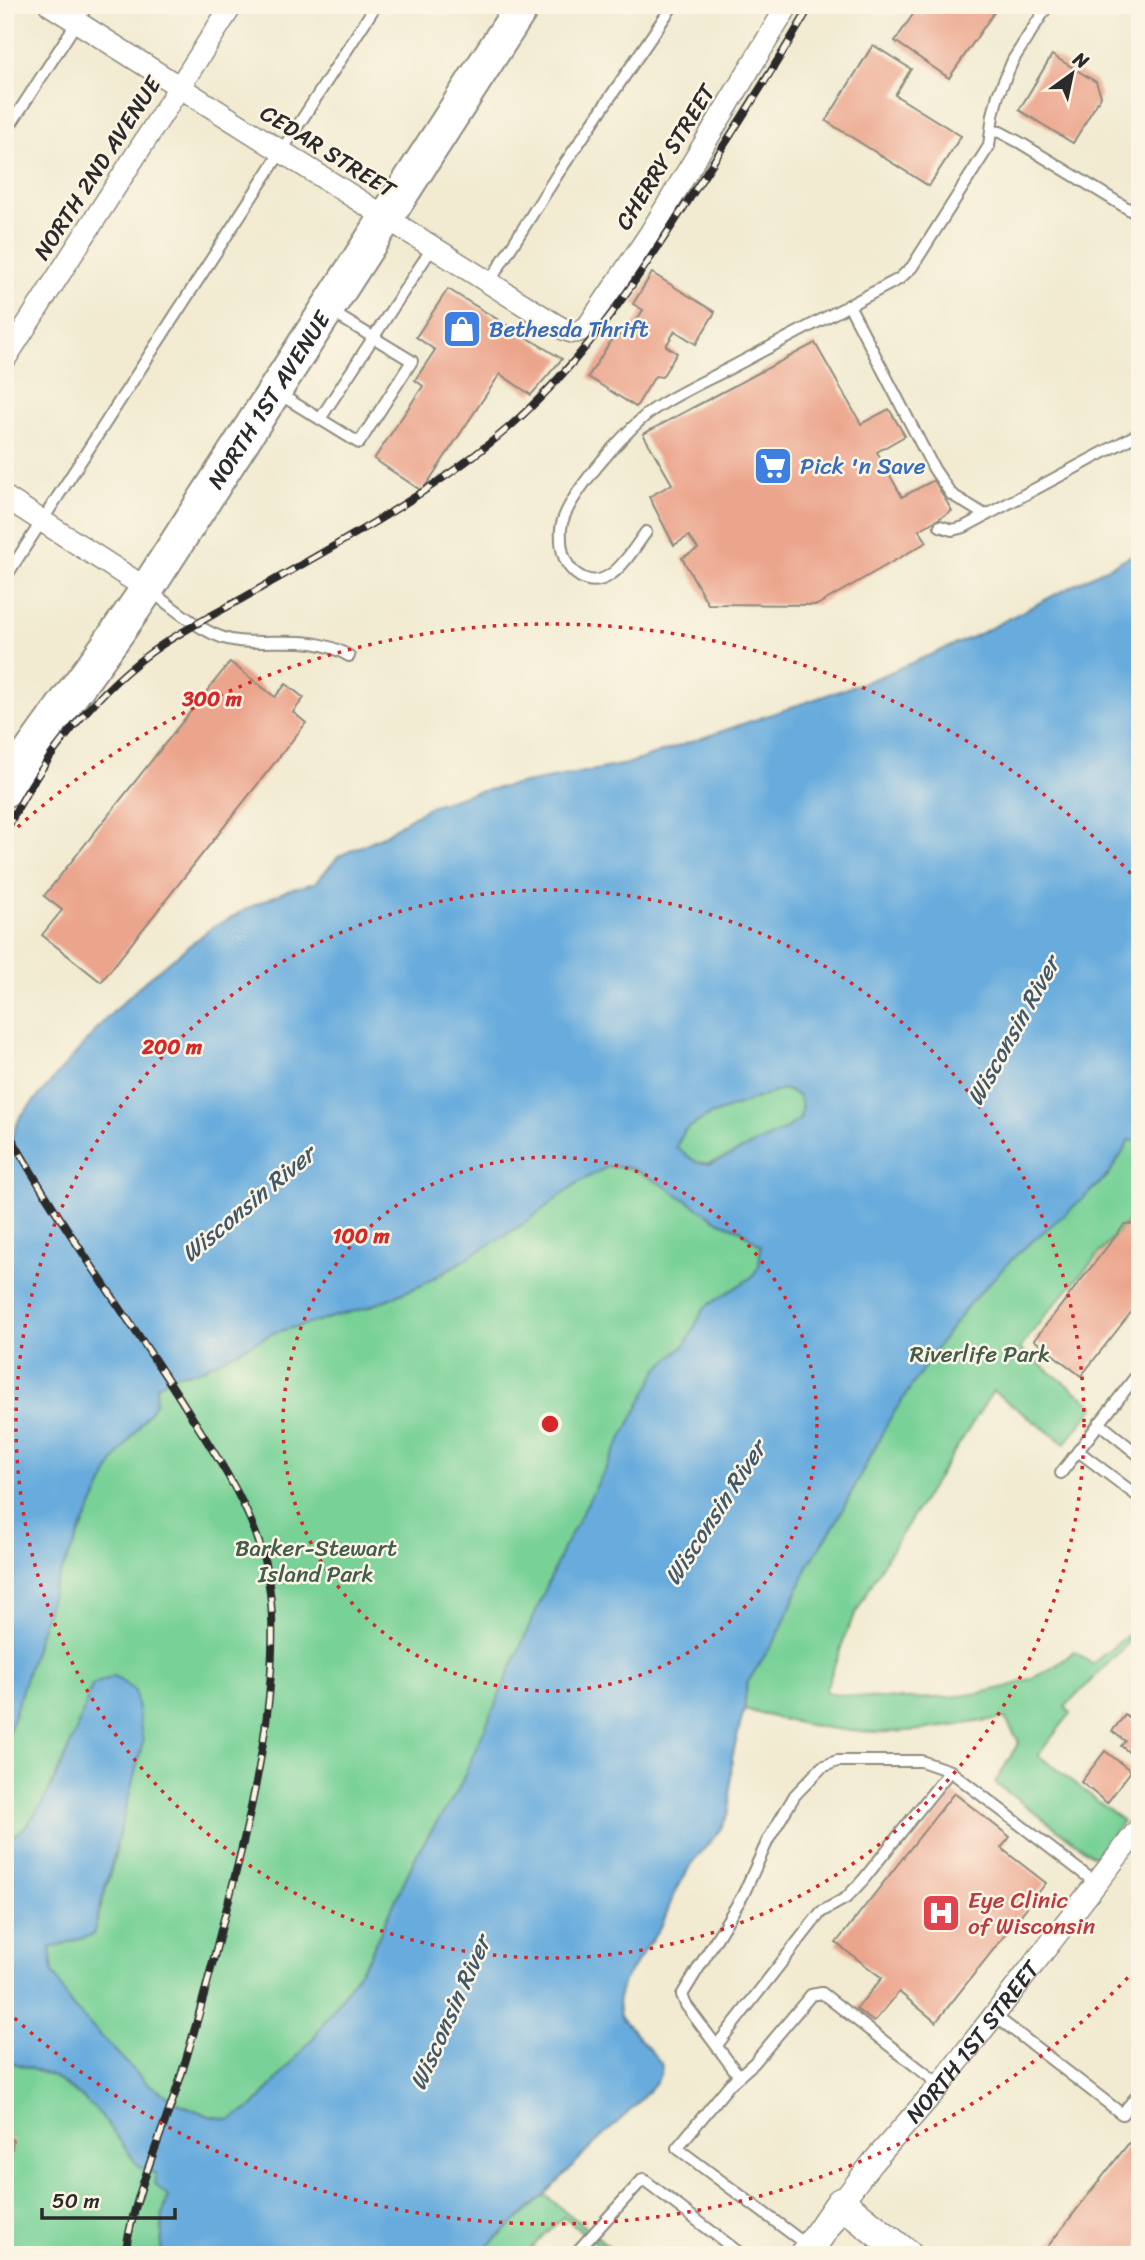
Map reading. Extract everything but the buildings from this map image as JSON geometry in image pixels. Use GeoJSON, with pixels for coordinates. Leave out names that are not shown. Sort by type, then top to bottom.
{"type":"FeatureCollection","features":[{"type":"Feature","properties":{"kind":"main road","name":"NORTH 1ST AVENUE"},"geometry":{"type":"LineString","coordinates":[[5,790],[147,589],[523,5]]}},
{"type":"Feature","properties":{"kind":"street","name":"CEDAR STREET"},"geometry":{"type":"LineString","coordinates":[[50,5],[82,14],[180,88],[556,326],[572,333],[580,332]]}},
{"type":"Feature","properties":{"kind":"street","name":"NORTH 2ND AVENUE"},"geometry":{"type":"LineString","coordinates":[[5,359],[232,5]]}},
{"type":"Feature","properties":{"kind":"street","name":"CHERRY STREET"},"geometry":{"type":"LineString","coordinates":[[580,332],[588,326],[651,232],[788,5]]}},
{"type":"Feature","properties":{"kind":"street"},"geometry":{"type":"LineString","coordinates":[[5,497],[147,589]]}},
{"type":"Feature","properties":{"kind":"street","name":"NORTH 1ST STREET"},"geometry":{"type":"LineString","coordinates":[[808,2251],[872,2163],[940,2085],[1140,1827]]}},
{"type":"Feature","properties":{"kind":"street"},"geometry":{"type":"LineString","coordinates":[[841,2203],[907,2255]]}},
{"type":"Feature","properties":{"kind":"lane"},"geometry":{"type":"LineString","coordinates":[[5,578],[376,5]]}},
{"type":"Feature","properties":{"kind":"lane"},"geometry":{"type":"LineString","coordinates":[[488,284],[673,5]]}},
{"type":"Feature","properties":{"kind":"lane"},"geometry":{"type":"LineString","coordinates":[[646,532],[614,572],[596,582],[586,581],[572,571],[565,561],[561,545],[561,527],[570,502],[595,469],[638,422],[651,411],[688,390],[899,279],[912,267],[989,146],[998,95],[1013,60],[1048,5]]}},
{"type":"Feature","properties":{"kind":"lane"},"geometry":{"type":"LineString","coordinates":[[5,133],[82,14]]}},
{"type":"Feature","properties":{"kind":"lane"},"geometry":{"type":"LineString","coordinates":[[992,131],[1019,142],[1136,214],[1140,200]]}},
{"type":"Feature","properties":{"kind":"lane"},"geometry":{"type":"LineString","coordinates":[[320,419],[432,248]]}},
{"type":"Feature","properties":{"kind":"lane"},"geometry":{"type":"LineString","coordinates":[[849,305],[934,469],[951,494],[985,515]]}},
{"type":"Feature","properties":{"kind":"lane"},"geometry":{"type":"LineString","coordinates":[[275,391],[359,443],[412,361],[327,310]]}},
{"type":"Feature","properties":{"kind":"lane"},"geometry":{"type":"LineString","coordinates":[[940,526],[955,530],[1140,433]]}},
{"type":"Feature","properties":{"kind":"lane"},"geometry":{"type":"LineString","coordinates":[[147,589],[215,635],[236,641],[295,640],[334,647],[349,656]]}},
{"type":"Feature","properties":{"kind":"lane"},"geometry":{"type":"LineString","coordinates":[[1061,1473],[1140,1371]]}},
{"type":"Feature","properties":{"kind":"lane"},"geometry":{"type":"LineString","coordinates":[[1099,1423],[1140,1455]]}},
{"type":"Feature","properties":{"kind":"lane"},"geometry":{"type":"LineString","coordinates":[[1078,1451],[1140,1498]]}},
{"type":"Feature","properties":{"kind":"lane"},"geometry":{"type":"LineString","coordinates":[[739,2076],[686,2005],[682,1995],[737,1905],[768,1840],[796,1795],[822,1767],[837,1761],[921,1761],[950,1772],[1097,1883]]}},
{"type":"Feature","properties":{"kind":"lane"},"geometry":{"type":"LineString","coordinates":[[717,2045],[821,1912],[846,1898],[863,1880],[950,1772]]}},
{"type":"Feature","properties":{"kind":"lane"},"geometry":{"type":"LineString","coordinates":[[808,2251],[677,2148],[730,2084],[754,2063],[811,1995],[822,1993],[940,2085]]}},
{"type":"Feature","properties":{"kind":"lane"},"geometry":{"type":"LineString","coordinates":[[994,2015],[1122,2114],[1140,2092]]}},
{"type":"Feature","properties":{"kind":"lane"},"geometry":{"type":"LineString","coordinates":[[574,2255],[643,2179],[742,2255]]}},
{"type":"Feature","properties":{"kind":"green space"},"geometry":{"type":"Polygon","coordinates":[[[783,1089],[798,1095],[802,1105],[800,1119],[765,1140],[708,1163],[696,1162],[676,1147],[685,1130],[710,1115],[783,1089]]]}},
{"type":"Feature","properties":{"kind":"green space","name":"Riverlife Park"},"geometry":{"type":"Polygon","coordinates":[[[1130,1138],[1140,1141],[1140,1212],[1125,1224],[1043,1318],[1020,1349],[1095,1406],[1065,1444],[993,1391],[883,1563],[848,1628],[825,1692],[886,1699],[921,1699],[990,1691],[1022,1682],[1051,1669],[1074,1651],[1092,1664],[1138,1627],[1140,1643],[1133,1638],[1065,1707],[1071,1713],[1038,1755],[1123,1821],[1095,1857],[995,1783],[1019,1742],[1005,1718],[921,1730],[867,1732],[805,1724],[744,1709],[747,1683],[778,1635],[809,1564],[835,1524],[889,1420],[930,1357],[970,1303],[1001,1268],[1108,1176],[1130,1138]]]}},
{"type":"Feature","properties":{"kind":"green space","name":"Barker-Stewart Island Park"},"geometry":{"type":"Polygon","coordinates":[[[609,1166],[631,1168],[660,1183],[720,1222],[739,1229],[761,1246],[759,1266],[752,1277],[704,1308],[686,1344],[659,1368],[458,1790],[419,1850],[369,1957],[314,2037],[254,2106],[230,2120],[209,2116],[178,2103],[145,2082],[71,2005],[53,1973],[50,1948],[93,1935],[117,1849],[92,1685],[83,1718],[44,1801],[30,1823],[12,1838],[5,1838],[5,1751],[54,1587],[113,1463],[155,1404],[157,1385],[177,1374],[198,1371],[273,1333],[366,1308],[422,1285],[522,1225],[577,1183],[609,1166]]]}},
{"type":"Feature","properties":{"kind":"green space"},"geometry":{"type":"Polygon","coordinates":[[[5,2060],[52,2076],[92,2105],[156,2174],[168,2197],[163,2213],[161,2255],[43,2255],[5,2243],[5,2060]]]}},
{"type":"Feature","properties":{"kind":"green space"},"geometry":{"type":"Polygon","coordinates":[[[545,2195],[620,2255],[611,2255],[563,2217],[524,2255],[478,2255],[545,2195]]]}},
{"type":"Feature","properties":{"kind":"water","name":"Wisconsin River"},"geometry":{"type":"Polygon","coordinates":[[[1140,551],[1140,1141],[1128,1140],[1108,1175],[1018,1253],[970,1303],[945,1336],[889,1420],[835,1524],[809,1564],[778,1635],[747,1683],[744,1709],[732,1758],[729,1813],[720,1830],[690,1866],[662,1925],[624,1981],[618,2002],[620,2016],[661,2063],[658,2080],[545,2195],[478,2255],[161,2255],[163,2213],[168,2197],[155,2184],[156,2174],[139,2167],[100,2114],[79,2095],[52,2076],[5,2060],[5,1838],[18,1833],[45,1798],[69,1747],[92,1685],[114,1676],[135,1691],[143,1742],[93,1935],[50,1948],[53,1973],[71,2005],[145,2082],[178,2103],[209,2116],[230,2120],[254,2106],[314,2037],[369,1957],[419,1850],[458,1790],[563,1549],[659,1368],[686,1344],[704,1308],[752,1277],[759,1266],[761,1246],[739,1229],[720,1222],[660,1183],[631,1168],[609,1166],[577,1183],[522,1225],[422,1285],[366,1308],[273,1333],[198,1371],[177,1374],[157,1385],[155,1404],[113,1463],[54,1587],[5,1751],[5,1154],[20,1117],[106,1019],[147,979],[210,929],[288,890],[315,883],[339,856],[381,837],[430,806],[471,793],[627,764],[876,678],[977,635],[1140,551]],[[783,1089],[710,1115],[685,1130],[676,1147],[696,1162],[711,1164],[783,1131],[800,1119],[802,1105],[798,1095],[783,1089]]]}},
{"type":"Feature","properties":{"kind":"railway"},"geometry":{"type":"LineString","coordinates":[[5,833],[34,780],[72,728],[93,704],[139,662],[183,632],[405,503],[466,462],[524,414],[577,358],[624,297],[751,104],[811,5]]}},
{"type":"Feature","properties":{"kind":"railway"},"geometry":{"type":"LineString","coordinates":[[5,1126],[46,1197],[181,1400],[231,1482],[249,1516],[263,1554],[270,1594],[272,1656],[269,1697],[250,1812],[195,2030],[140,2192],[125,2255]]}},
{"type":"Feature","properties":{"kind":"place","name":"Bethesda Thrift"},"geometry":{"type":"Point","coordinates":[462,329]}},
{"type":"Feature","properties":{"kind":"place","name":"Pick 'n Save"},"geometry":{"type":"Point","coordinates":[773,466]}},
{"type":"Feature","properties":{"kind":"place","name":"Eye Clinic of Wisconsin"},"geometry":{"type":"Point","coordinates":[941,1913]}}]}
